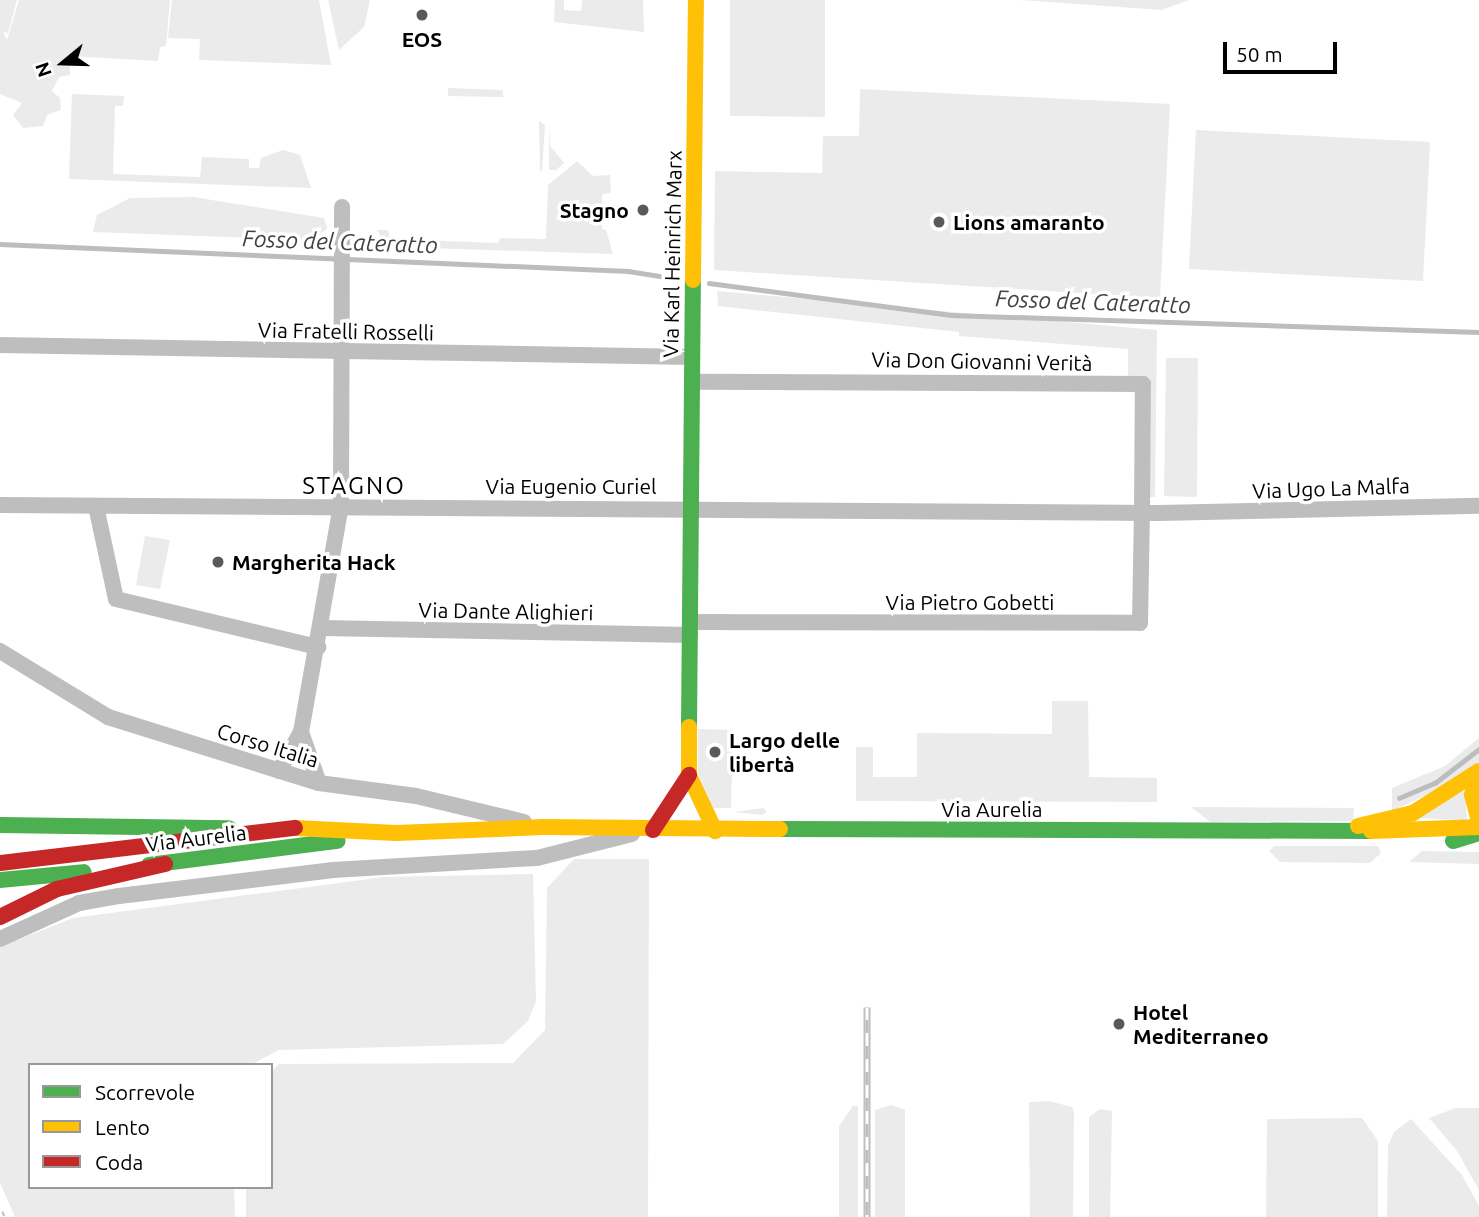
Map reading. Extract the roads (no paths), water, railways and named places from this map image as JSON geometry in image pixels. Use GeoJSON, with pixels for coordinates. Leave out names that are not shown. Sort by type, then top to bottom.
{"type":"FeatureCollection","features":[{"type":"Feature","properties":{"kind":"main road","name":"Via Karl Heinrich Marx"},"geometry":{"type":"LineString","coordinates":[[689,775],[696,0]]}},
{"type":"Feature","properties":{"kind":"main road"},"geometry":{"type":"LineString","coordinates":[[1479,772],[1472,795],[1479,821]]}},
{"type":"Feature","properties":{"kind":"main road"},"geometry":{"type":"LineString","coordinates":[[1331,832],[1413,813],[1479,772]]}},
{"type":"Feature","properties":{"kind":"main road"},"geometry":{"type":"LineString","coordinates":[[649,830],[689,775],[715,831]]}},
{"type":"Feature","properties":{"kind":"main road"},"geometry":{"type":"LineString","coordinates":[[0,825],[290,828]]}},
{"type":"Feature","properties":{"kind":"main road","name":"Via Aurelia"},"geometry":{"type":"LineString","coordinates":[[0,863],[290,828],[396,832],[543,827],[715,831],[1331,832],[1479,827]]}},
{"type":"Feature","properties":{"kind":"main road","name":"Via Aurelia"},"geometry":{"type":"LineString","coordinates":[[0,880],[165,864],[396,832]]}},
{"type":"Feature","properties":{"kind":"main road","name":"Via Aurelia"},"geometry":{"type":"LineString","coordinates":[[1331,832],[1479,842]]}},
{"type":"Feature","properties":{"kind":"main road"},"geometry":{"type":"LineString","coordinates":[[1453,841],[1479,833]]}},
{"type":"Feature","properties":{"kind":"main road"},"geometry":{"type":"LineString","coordinates":[[0,917],[57,889],[165,864]]}},
{"type":"Feature","properties":{"kind":"street"},"geometry":{"type":"LineString","coordinates":[[279,771],[301,732],[322,628],[341,505],[344,353],[342,207]]}},
{"type":"Feature","properties":{"kind":"street","name":"Via Fratelli Rosselli"},"geometry":{"type":"LineString","coordinates":[[0,345],[692,357]]}},
{"type":"Feature","properties":{"kind":"street","name":"Via Don Giovanni Verità"},"geometry":{"type":"LineString","coordinates":[[692,382],[1143,384],[1142,513]]}},
{"type":"Feature","properties":{"kind":"street","name":"Via Eugenio Curiel"},"geometry":{"type":"LineString","coordinates":[[0,505],[341,505],[1142,513]]}},
{"type":"Feature","properties":{"kind":"street"},"geometry":{"type":"LineString","coordinates":[[96,506],[116,599],[318,647]]}},
{"type":"Feature","properties":{"kind":"street","name":"Via Ugo La Malfa"},"geometry":{"type":"LineString","coordinates":[[1142,513],[1479,506]]}},
{"type":"Feature","properties":{"kind":"street","name":"Via Pietro Gobetti"},"geometry":{"type":"LineString","coordinates":[[690,628],[1140,623],[1142,513]]}},
{"type":"Feature","properties":{"kind":"street","name":"Via Dante Alighieri"},"geometry":{"type":"LineString","coordinates":[[322,628],[690,628]]}},
{"type":"Feature","properties":{"kind":"street","name":"Corso Italia"},"geometry":{"type":"LineString","coordinates":[[0,651],[108,718],[319,783],[416,796],[543,827]]}},
{"type":"Feature","properties":{"kind":"street"},"geometry":{"type":"LineString","coordinates":[[301,732],[319,783]]}},
{"type":"Feature","properties":{"kind":"street"},"geometry":{"type":"LineString","coordinates":[[0,939],[79,903],[119,896],[333,870],[537,858],[649,830]]}},
{"type":"Feature","properties":{"kind":"waterway","name":"Fosso del Cateratto"},"geometry":{"type":"LineString","coordinates":[[0,244],[628,271],[679,279]]}},
{"type":"Feature","properties":{"kind":"waterway","name":"Fosso del Cateratto"},"geometry":{"type":"LineString","coordinates":[[709,283],[951,315],[1479,332]]}},
{"type":"Feature","properties":{"kind":"waterway"},"geometry":{"type":"LineString","coordinates":[[1399,798],[1435,783],[1479,749]]}},
{"type":"Feature","properties":{"kind":"railway"},"geometry":{"type":"LineString","coordinates":[[867,1007],[867,1217]]}},
{"type":"Feature","properties":{"kind":"railway"},"geometry":{"type":"LineString","coordinates":[[0,1212],[2,1217]]}},
{"type":"Feature","properties":{"kind":"place","name":"EOS"},"geometry":{"type":"Point","coordinates":[422,15]}},
{"type":"Feature","properties":{"kind":"place","name":"Stagno"},"geometry":{"type":"Point","coordinates":[643,210]}},
{"type":"Feature","properties":{"kind":"place","name":"Lions amaranto"},"geometry":{"type":"Point","coordinates":[939,222]}},
{"type":"Feature","properties":{"kind":"place","name":"Margherita Hack"},"geometry":{"type":"Point","coordinates":[218,562]}},
{"type":"Feature","properties":{"kind":"place","name":"Largo delle libertà"},"geometry":{"type":"Point","coordinates":[715,752]}},
{"type":"Feature","properties":{"kind":"place","name":"Hotel Mediterraneo"},"geometry":{"type":"Point","coordinates":[1119,1024]}},
{"type":"Feature","properties":{"kind":"district","name":"STAGNO"},"geometry":{"type":"Point","coordinates":[354,486]}}]}
